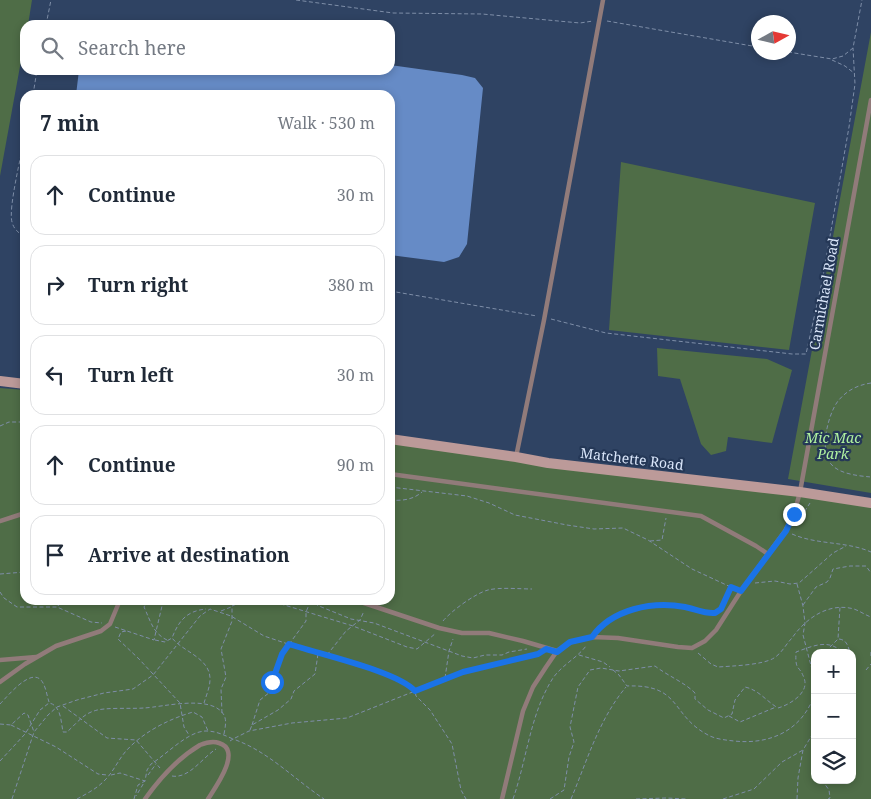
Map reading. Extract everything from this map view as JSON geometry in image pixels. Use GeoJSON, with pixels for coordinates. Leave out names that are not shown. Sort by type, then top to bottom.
{"type":"FeatureCollection","features":[{"type":"Feature","properties":{"kind":"main road"},"geometry":{"type":"LineString","coordinates":[[0,381],[20,383]]}},
{"type":"Feature","properties":{"kind":"main road","name":"Matchette Road"},"geometry":{"type":"LineString","coordinates":[[395,440],[548,463],[800,492],[871,503]]}},
{"type":"Feature","properties":{"kind":"lane"},"geometry":{"type":"LineString","coordinates":[[516,457],[545,317],[603,0]]}},
{"type":"Feature","properties":{"kind":"lane","name":"Carmichael Road"},"geometry":{"type":"LineString","coordinates":[[692,648],[705,641],[716,630],[741,591],[786,531],[794,514],[800,492],[871,100]]}},
{"type":"Feature","properties":{"kind":"lane"},"geometry":{"type":"LineString","coordinates":[[395,475],[701,516],[768,554]]}},
{"type":"Feature","properties":{"kind":"lane"},"geometry":{"type":"LineString","coordinates":[[0,521],[20,515]]}},
{"type":"Feature","properties":{"kind":"lane"},"geometry":{"type":"LineString","coordinates":[[0,682],[56,646],[101,631],[109,625],[118,605]]}},
{"type":"Feature","properties":{"kind":"lane"},"geometry":{"type":"LineString","coordinates":[[370,605],[439,628],[462,633],[490,633],[523,640],[557,652]]}},
{"type":"Feature","properties":{"kind":"lane"},"geometry":{"type":"LineString","coordinates":[[502,799],[523,711],[528,698],[557,652],[570,642],[592,637],[618,638],[692,648]]}},
{"type":"Feature","properties":{"kind":"lane"},"geometry":{"type":"LineString","coordinates":[[0,660],[38,656]]}},
{"type":"Feature","properties":{"kind":"lane"},"geometry":{"type":"LineString","coordinates":[[145,799],[165,773],[200,745],[217,742],[224,746],[228,754],[228,763],[208,799]]}},
{"type":"Feature","properties":{"kind":"path"},"geometry":{"type":"LineString","coordinates":[[47,20],[51,0]]}},
{"type":"Feature","properties":{"kind":"path"},"geometry":{"type":"LineString","coordinates":[[296,0],[393,13],[482,14],[580,23],[600,20],[751,46]]}},
{"type":"Feature","properties":{"kind":"path"},"geometry":{"type":"LineString","coordinates":[[395,292],[545,317],[606,333],[806,354],[822,282],[849,127],[855,84],[853,48],[862,0]]}},
{"type":"Feature","properties":{"kind":"path"},"geometry":{"type":"LineString","coordinates":[[832,59],[843,56],[853,48]]}},
{"type":"Feature","properties":{"kind":"path"},"geometry":{"type":"LineString","coordinates":[[796,53],[832,59],[854,73]]}},
{"type":"Feature","properties":{"kind":"path"},"geometry":{"type":"LineString","coordinates":[[33,90],[36,75]]}},
{"type":"Feature","properties":{"kind":"path"},"geometry":{"type":"LineString","coordinates":[[20,162],[13,201],[12,221],[17,232],[20,234]]}},
{"type":"Feature","properties":{"kind":"path"},"geometry":{"type":"LineString","coordinates":[[871,383],[853,388],[838,402],[828,422],[826,440],[827,456],[832,466],[853,475],[871,477]]}},
{"type":"Feature","properties":{"kind":"path"},"geometry":{"type":"LineString","coordinates":[[0,426],[9,422],[20,422]]}},
{"type":"Feature","properties":{"kind":"path"},"geometry":{"type":"LineString","coordinates":[[395,488],[467,496],[489,503],[515,515],[549,522],[594,529],[623,528],[649,541],[692,569],[741,591]]}},
{"type":"Feature","properties":{"kind":"path"},"geometry":{"type":"LineString","coordinates":[[395,500],[402,501],[423,491]]}},
{"type":"Feature","properties":{"kind":"path"},"geometry":{"type":"LineString","coordinates":[[649,541],[662,540],[668,511]]}},
{"type":"Feature","properties":{"kind":"path"},"geometry":{"type":"LineString","coordinates":[[786,531],[805,540],[871,552]]}},
{"type":"Feature","properties":{"kind":"path"},"geometry":{"type":"LineString","coordinates":[[750,584],[776,581],[797,584],[833,553],[846,546]]}},
{"type":"Feature","properties":{"kind":"path"},"geometry":{"type":"LineString","coordinates":[[803,606],[816,587],[827,582],[833,568],[866,566],[871,573]]}},
{"type":"Feature","properties":{"kind":"path"},"geometry":{"type":"LineString","coordinates":[[0,574],[20,572]]}},
{"type":"Feature","properties":{"kind":"path"},"geometry":{"type":"LineString","coordinates":[[797,584],[803,606],[805,623],[803,635],[811,665]]}},
{"type":"Feature","properties":{"kind":"path"},"geometry":{"type":"LineString","coordinates":[[513,799],[538,710],[547,689],[555,676],[579,655],[598,629],[610,618],[631,609],[656,606],[683,607],[715,613],[721,609],[731,587]]}},
{"type":"Feature","properties":{"kind":"path"},"geometry":{"type":"LineString","coordinates":[[0,592],[4,598],[17,607],[57,607],[91,622],[109,625],[162,642],[172,638],[185,616],[195,610],[210,609],[220,611],[264,636],[318,654],[370,668],[409,684],[415,691],[416,696],[430,710],[452,744],[460,790],[466,799]]}},
{"type":"Feature","properties":{"kind":"path"},"geometry":{"type":"LineString","coordinates":[[145,605],[156,632],[160,637],[169,640]]}},
{"type":"Feature","properties":{"kind":"path"},"geometry":{"type":"LineString","coordinates":[[154,640],[163,605]]}},
{"type":"Feature","properties":{"kind":"path"},"geometry":{"type":"LineString","coordinates":[[249,731],[260,700],[270,692],[282,654],[306,622],[308,605]]}},
{"type":"Feature","properties":{"kind":"path"},"geometry":{"type":"LineString","coordinates":[[318,605],[351,619],[374,622],[473,658],[543,648]]}},
{"type":"Feature","properties":{"kind":"path"},"geometry":{"type":"LineString","coordinates":[[326,656],[346,631],[360,620],[364,614],[364,605]]}},
{"type":"Feature","properties":{"kind":"path"},"geometry":{"type":"LineString","coordinates":[[220,611],[232,606],[232,620],[221,649],[226,677],[220,689],[222,713],[226,723],[224,735]]}},
{"type":"Feature","properties":{"kind":"path"},"geometry":{"type":"LineString","coordinates":[[692,648],[711,664],[718,667],[766,661],[774,658],[782,651],[805,623],[815,615],[828,609],[840,607],[853,609],[871,617]]}},
{"type":"Feature","properties":{"kind":"path"},"geometry":{"type":"LineString","coordinates":[[830,649],[838,639],[840,607]]}},
{"type":"Feature","properties":{"kind":"path"},"geometry":{"type":"LineString","coordinates":[[12,799],[32,736],[57,708],[104,693],[133,689],[153,675],[200,616],[210,609]]}},
{"type":"Feature","properties":{"kind":"path"},"geometry":{"type":"LineString","coordinates":[[127,631],[121,632],[118,639],[180,703],[184,727],[189,736]]}},
{"type":"Feature","properties":{"kind":"path"},"geometry":{"type":"LineString","coordinates":[[445,679],[449,650],[456,632]]}},
{"type":"Feature","properties":{"kind":"path"},"geometry":{"type":"LineString","coordinates":[[172,638],[177,644],[198,658],[206,668],[210,680],[204,704]]}},
{"type":"Feature","properties":{"kind":"path"},"geometry":{"type":"LineString","coordinates":[[838,639],[848,644],[849,649]]}},
{"type":"Feature","properties":{"kind":"path"},"geometry":{"type":"LineString","coordinates":[[175,641],[175,647]]}},
{"type":"Feature","properties":{"kind":"path"},"geometry":{"type":"LineString","coordinates":[[728,716],[740,722],[776,707],[787,706],[801,695],[804,687],[805,679],[796,666],[796,652],[828,644],[838,649]]}},
{"type":"Feature","properties":{"kind":"path"},"geometry":{"type":"LineString","coordinates":[[233,739],[249,731],[292,723],[346,718],[463,672],[538,654],[543,648]]}},
{"type":"Feature","properties":{"kind":"path"},"geometry":{"type":"LineString","coordinates":[[252,725],[278,710],[291,699],[294,691],[315,674],[318,654]]}},
{"type":"Feature","properties":{"kind":"path"},"geometry":{"type":"LineString","coordinates":[[579,655],[603,662],[619,675],[627,686]]}},
{"type":"Feature","properties":{"kind":"path"},"geometry":{"type":"LineString","coordinates":[[866,670],[871,664]]}},
{"type":"Feature","properties":{"kind":"path"},"geometry":{"type":"LineString","coordinates":[[550,799],[564,790],[569,757],[574,742],[570,727],[578,687],[590,670],[611,668],[619,671],[656,666],[668,676],[690,688],[695,693],[695,699],[708,710],[724,718],[732,714],[735,700],[745,687],[756,689],[776,707]]}},
{"type":"Feature","properties":{"kind":"path"},"geometry":{"type":"LineString","coordinates":[[0,704],[23,681],[35,678],[41,679],[44,683],[49,703]]}},
{"type":"Feature","properties":{"kind":"path"},"geometry":{"type":"LineString","coordinates":[[627,686],[651,687],[661,691],[670,697],[694,724],[710,736],[724,740],[748,742],[767,740],[781,734],[803,715],[815,694]]}},
{"type":"Feature","properties":{"kind":"path"},"geometry":{"type":"LineString","coordinates":[[571,799],[610,709],[614,701],[627,686]]}},
{"type":"Feature","properties":{"kind":"path"},"geometry":{"type":"LineString","coordinates":[[49,703],[54,704],[57,708],[63,732],[67,732],[94,711],[105,709],[147,708],[180,703],[204,704],[222,713]]}},
{"type":"Feature","properties":{"kind":"path"},"geometry":{"type":"LineString","coordinates":[[0,761],[26,733],[40,710],[49,703]]}},
{"type":"Feature","properties":{"kind":"path"},"geometry":{"type":"LineString","coordinates":[[62,705],[107,738],[136,740],[165,773],[174,777],[186,774],[214,750],[224,746]]}},
{"type":"Feature","properties":{"kind":"path"},"geometry":{"type":"LineString","coordinates":[[77,799],[104,782],[136,740],[165,722],[193,712],[202,717],[208,731]]}},
{"type":"Feature","properties":{"kind":"path"},"geometry":{"type":"LineString","coordinates":[[11,725],[24,713],[28,715],[34,732]]}},
{"type":"Feature","properties":{"kind":"path"},"geometry":{"type":"LineString","coordinates":[[0,724],[11,725],[56,747],[98,774],[120,773],[145,781]]}},
{"type":"Feature","properties":{"kind":"path"},"geometry":{"type":"LineString","coordinates":[[134,799],[156,763],[189,736],[202,731],[208,731],[249,744],[324,799]]}},
{"type":"Feature","properties":{"kind":"path"},"geometry":{"type":"LineString","coordinates":[[797,799],[798,778],[803,750],[811,737]]}},
{"type":"Feature","properties":{"kind":"path"},"geometry":{"type":"LineString","coordinates":[[723,799],[754,789],[782,762],[803,750]]}},
{"type":"Feature","properties":{"kind":"path"},"geometry":{"type":"LineString","coordinates":[[825,784],[829,790],[830,798],[828,799]]}},
{"type":"Feature","properties":{"kind":"path"},"geometry":{"type":"LineString","coordinates":[[636,799],[687,799]]}},
{"type":"Feature","properties":{"kind":"green space"},"geometry":{"type":"Polygon","coordinates":[[[0,0],[32,0],[29,20],[20,20],[20,66],[0,176],[0,0]]]}},
{"type":"Feature","properties":{"kind":"green space","name":"Mic Mac Park"},"geometry":{"type":"Polygon","coordinates":[[[871,32],[871,493],[788,479],[871,32]]]}},
{"type":"Feature","properties":{"kind":"green space"},"geometry":{"type":"Polygon","coordinates":[[[621,162],[815,203],[789,350],[609,330],[621,162]]]}},
{"type":"Feature","properties":{"kind":"green space"},"geometry":{"type":"Polygon","coordinates":[[[657,348],[767,359],[792,370],[772,443],[728,437],[726,451],[711,455],[701,444],[680,379],[658,376],[657,348]]]}},
{"type":"Feature","properties":{"kind":"green space"},"geometry":{"type":"Polygon","coordinates":[[[0,388],[20,390],[20,605],[395,605],[395,438],[871,503],[871,799],[0,799],[0,388]]]}},
{"type":"Feature","properties":{"kind":"water"},"geometry":{"type":"Polygon","coordinates":[[[395,66],[475,78],[483,88],[467,244],[459,257],[444,262],[395,256],[395,90],[77,90],[78,75],[395,75],[395,66]]]}},
{"type":"Feature","properties":{"kind":"route"},"geometry":{"type":"LineString","coordinates":[[272,682],[282,654],[289,644],[370,668],[409,684],[415,691],[463,672],[538,654],[546,649],[557,652],[570,642],[592,637],[610,618],[631,609],[656,606],[683,607],[711,614],[715,613],[721,609],[731,587],[741,591],[786,531],[794,514]]}}]}
